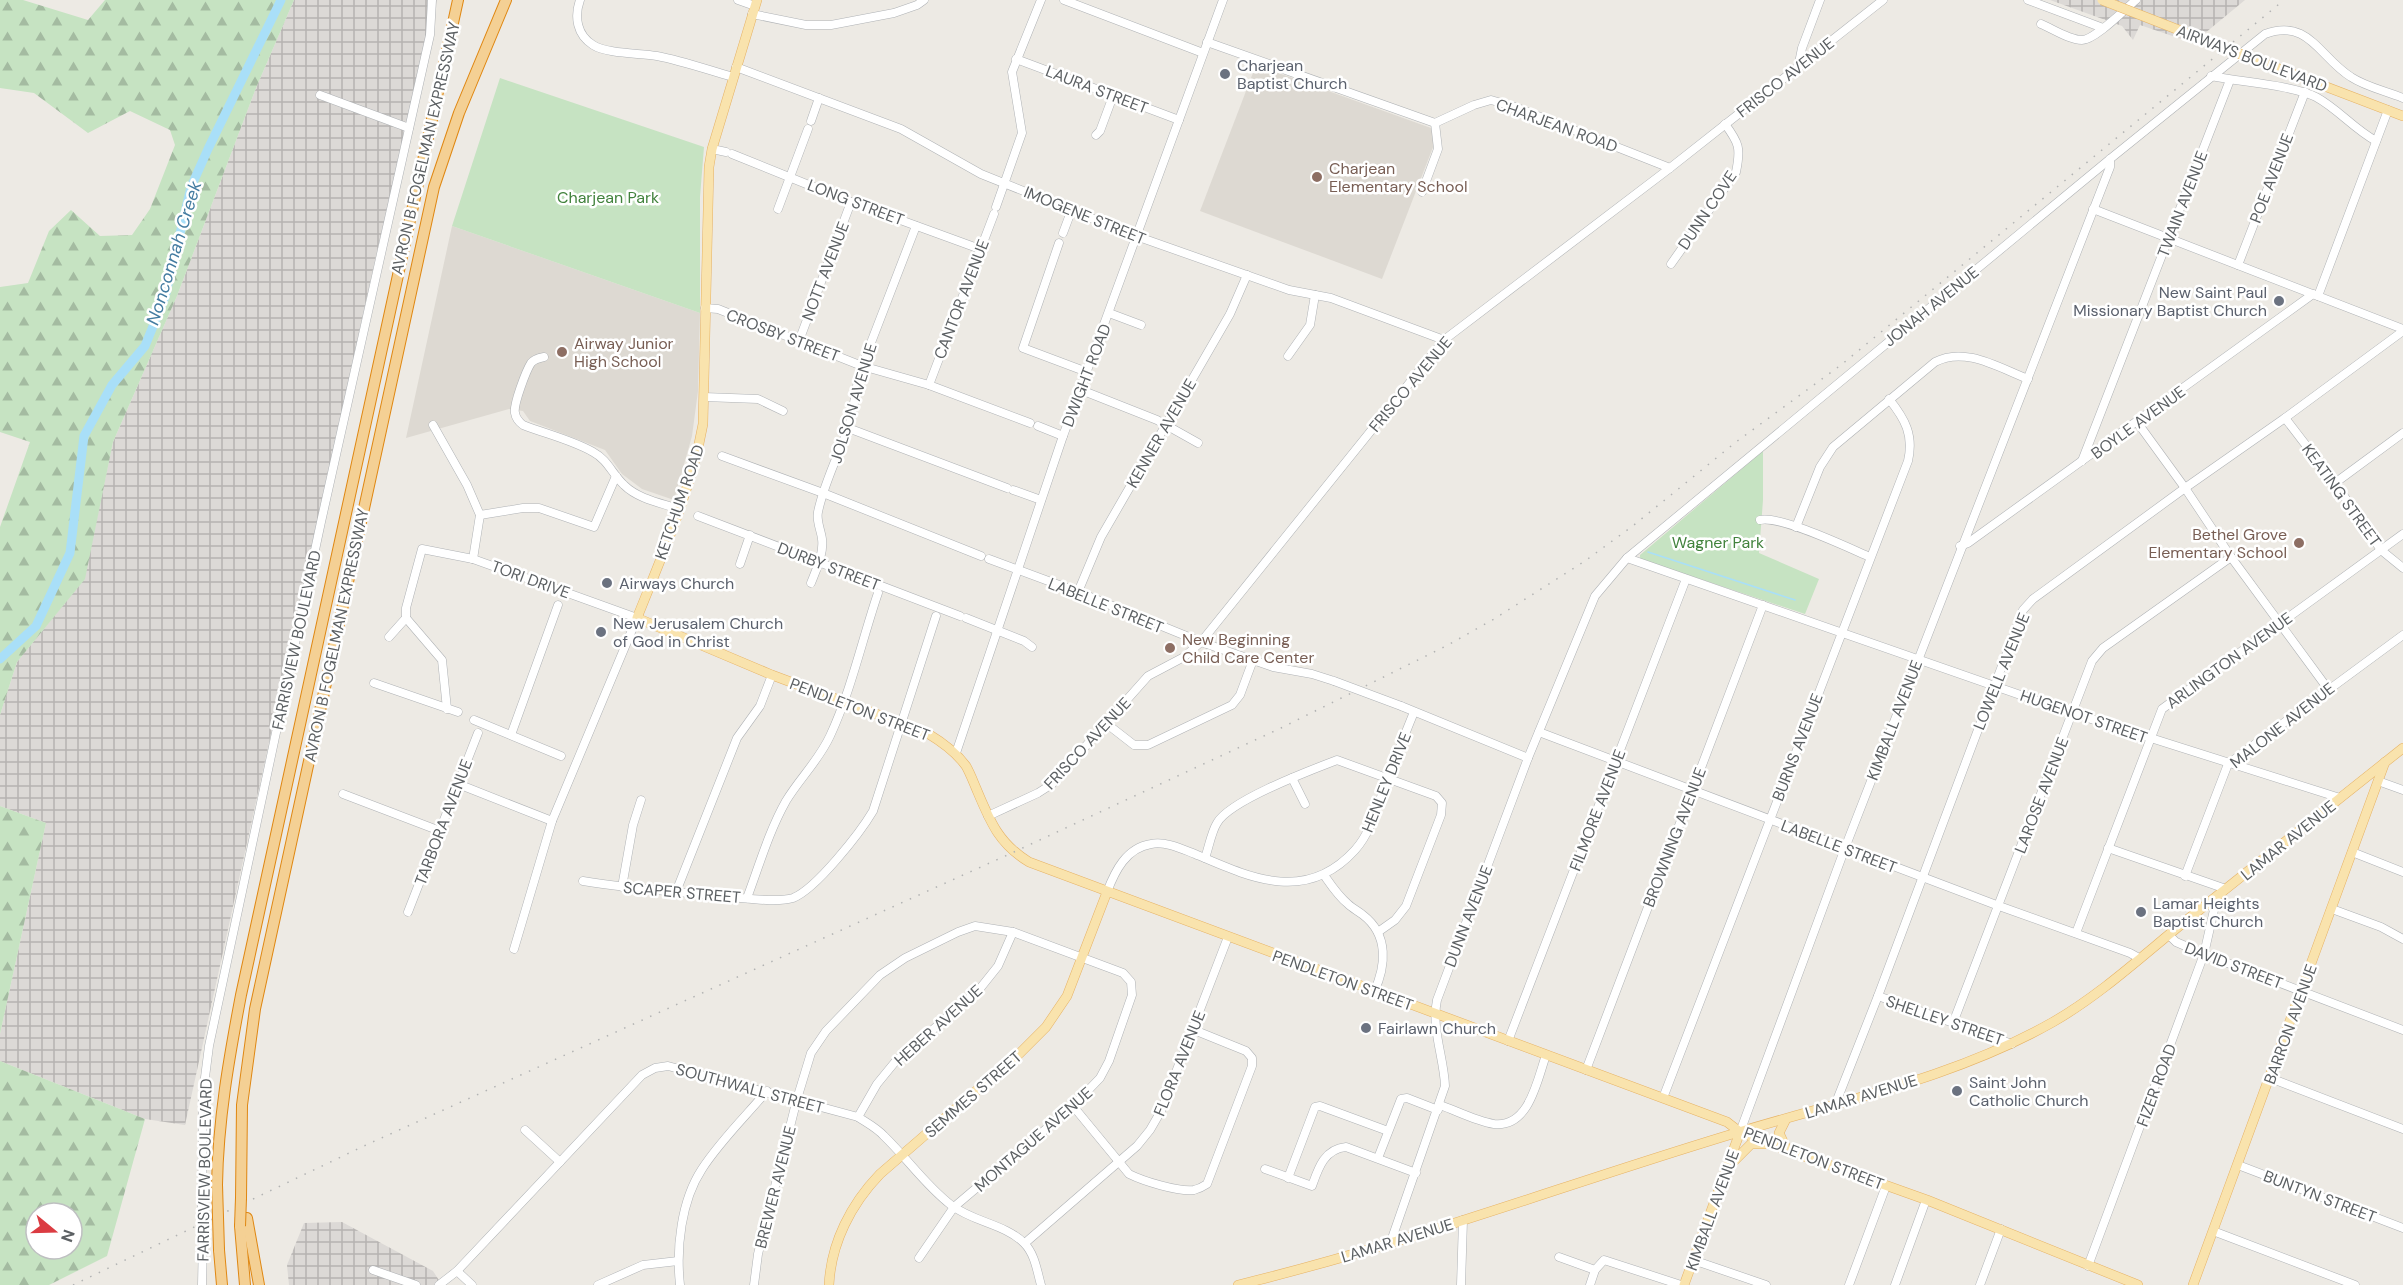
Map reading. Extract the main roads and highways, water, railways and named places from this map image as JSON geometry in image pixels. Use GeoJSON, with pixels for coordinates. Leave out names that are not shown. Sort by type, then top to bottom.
{"type":"FeatureCollection","features":[{"type":"Feature","properties":{"kind":"highway","name":"AVRON B FOGELMAN EXPRESSWAY"},"geometry":{"type":"LineString","coordinates":[[222,1285],[217,1185],[224,1085],[241,995],[458,0]]}},
{"type":"Feature","properties":{"kind":"highway","name":"AVRON B FOGELMAN EXPRESSWAY"},"geometry":{"type":"LineString","coordinates":[[245,1285],[244,1222],[241,1198],[242,1105],[255,1009],[434,187],[459,113],[506,0]]}},
{"type":"Feature","properties":{"kind":"highway"},"geometry":{"type":"LineString","coordinates":[[244,1222],[259,1285]]}},
{"type":"Feature","properties":{"kind":"highway"},"geometry":{"type":"LineString","coordinates":[[217,1285],[219,1254]]}},
{"type":"Feature","properties":{"kind":"main road","name":"AIRWAYS BOULEVARD"},"geometry":{"type":"LineString","coordinates":[[2102,0],[2403,116]]}},
{"type":"Feature","properties":{"kind":"main road","name":"KETCHUM ROAD"},"geometry":{"type":"LineString","coordinates":[[637,618],[679,509],[703,424],[709,167],[712,149],[754,7]]}},
{"type":"Feature","properties":{"kind":"main road","name":"PENDLETON STREET"},"geometry":{"type":"LineString","coordinates":[[637,618],[772,675],[927,733],[956,753],[968,768],[999,838],[1016,855],[1029,862],[1727,1122],[1740,1132],[1926,1200],[2138,1285]]}},
{"type":"Feature","properties":{"kind":"main road","name":"LAMAR AVENUE"},"geometry":{"type":"LineString","coordinates":[[1238,1285],[1253,1283],[1390,1244],[1740,1132],[1951,1068],[2012,1044],[2084,1002],[2403,747]]}},
{"type":"Feature","properties":{"kind":"main road","name":"BARRON AVENUE"},"geometry":{"type":"LineString","coordinates":[[2193,1285],[2385,762]]}},
{"type":"Feature","properties":{"kind":"main road","name":"SEMMES STREET"},"geometry":{"type":"LineString","coordinates":[[829,1285],[834,1251],[845,1223],[862,1192],[901,1155],[1020,1053],[1046,1027],[1067,996],[1107,892]]}},
{"type":"Feature","properties":{"kind":"main road"},"geometry":{"type":"LineString","coordinates":[[1786,1119],[1779,1133],[1787,1150]]}},
{"type":"Feature","properties":{"kind":"main road","name":"KIMBALL AVENUE"},"geometry":{"type":"LineString","coordinates":[[1683,1285],[1740,1132]]}},
{"type":"Feature","properties":{"kind":"main road"},"geometry":{"type":"LineString","coordinates":[[1727,1168],[1751,1144],[1772,1144]]}},
{"type":"Feature","properties":{"kind":"waterway","name":"Nonconnah Creek"},"geometry":{"type":"LineString","coordinates":[[0,659],[36,626],[70,553],[84,436],[112,385],[145,346],[165,297],[191,187],[281,0]]}},
{"type":"Feature","properties":{"kind":"waterway"},"geometry":{"type":"LineString","coordinates":[[1648,552],[1795,600]]}},
{"type":"Feature","properties":{"kind":"railway"},"geometry":{"type":"LineString","coordinates":[[73,1285],[366,1145],[1014,852],[1281,728],[1448,645],[1494,619],[1585,561],[1634,525],[1736,442],[1841,365],[2284,0]]}},
{"type":"Feature","properties":{"kind":"place","name":"Charjean Baptist Church"},"geometry":{"type":"Point","coordinates":[1225,74]}},
{"type":"Feature","properties":{"kind":"place","name":"Charjean Elementary School"},"geometry":{"type":"Point","coordinates":[1317,177]}},
{"type":"Feature","properties":{"kind":"place","name":"New Saint Paul Missionary Baptist Church"},"geometry":{"type":"Point","coordinates":[2279,301]}},
{"type":"Feature","properties":{"kind":"place","name":"Airway Junior High School"},"geometry":{"type":"Point","coordinates":[562,352]}},
{"type":"Feature","properties":{"kind":"place","name":"Bethel Grove Elementary School"},"geometry":{"type":"Point","coordinates":[2299,543]}},
{"type":"Feature","properties":{"kind":"place","name":"Airways Church"},"geometry":{"type":"Point","coordinates":[607,583]}},
{"type":"Feature","properties":{"kind":"place","name":"New Jerusalem Church of God in Christ"},"geometry":{"type":"Point","coordinates":[601,632]}},
{"type":"Feature","properties":{"kind":"place","name":"New Beginning Child Care Center"},"geometry":{"type":"Point","coordinates":[1170,648]}},
{"type":"Feature","properties":{"kind":"place","name":"Lamar Heights Baptist Church"},"geometry":{"type":"Point","coordinates":[2141,912]}},
{"type":"Feature","properties":{"kind":"place","name":"Fairlawn Church"},"geometry":{"type":"Point","coordinates":[1366,1028]}},
{"type":"Feature","properties":{"kind":"place","name":"Saint John Catholic Church"},"geometry":{"type":"Point","coordinates":[1957,1091]}},
{"type":"Feature","properties":{"kind":"park label","name":"Charjean Park"},"geometry":{"type":"Point","coordinates":[608,197]}},
{"type":"Feature","properties":{"kind":"park label","name":"Wagner Park"},"geometry":{"type":"Point","coordinates":[1718,542]}}]}
